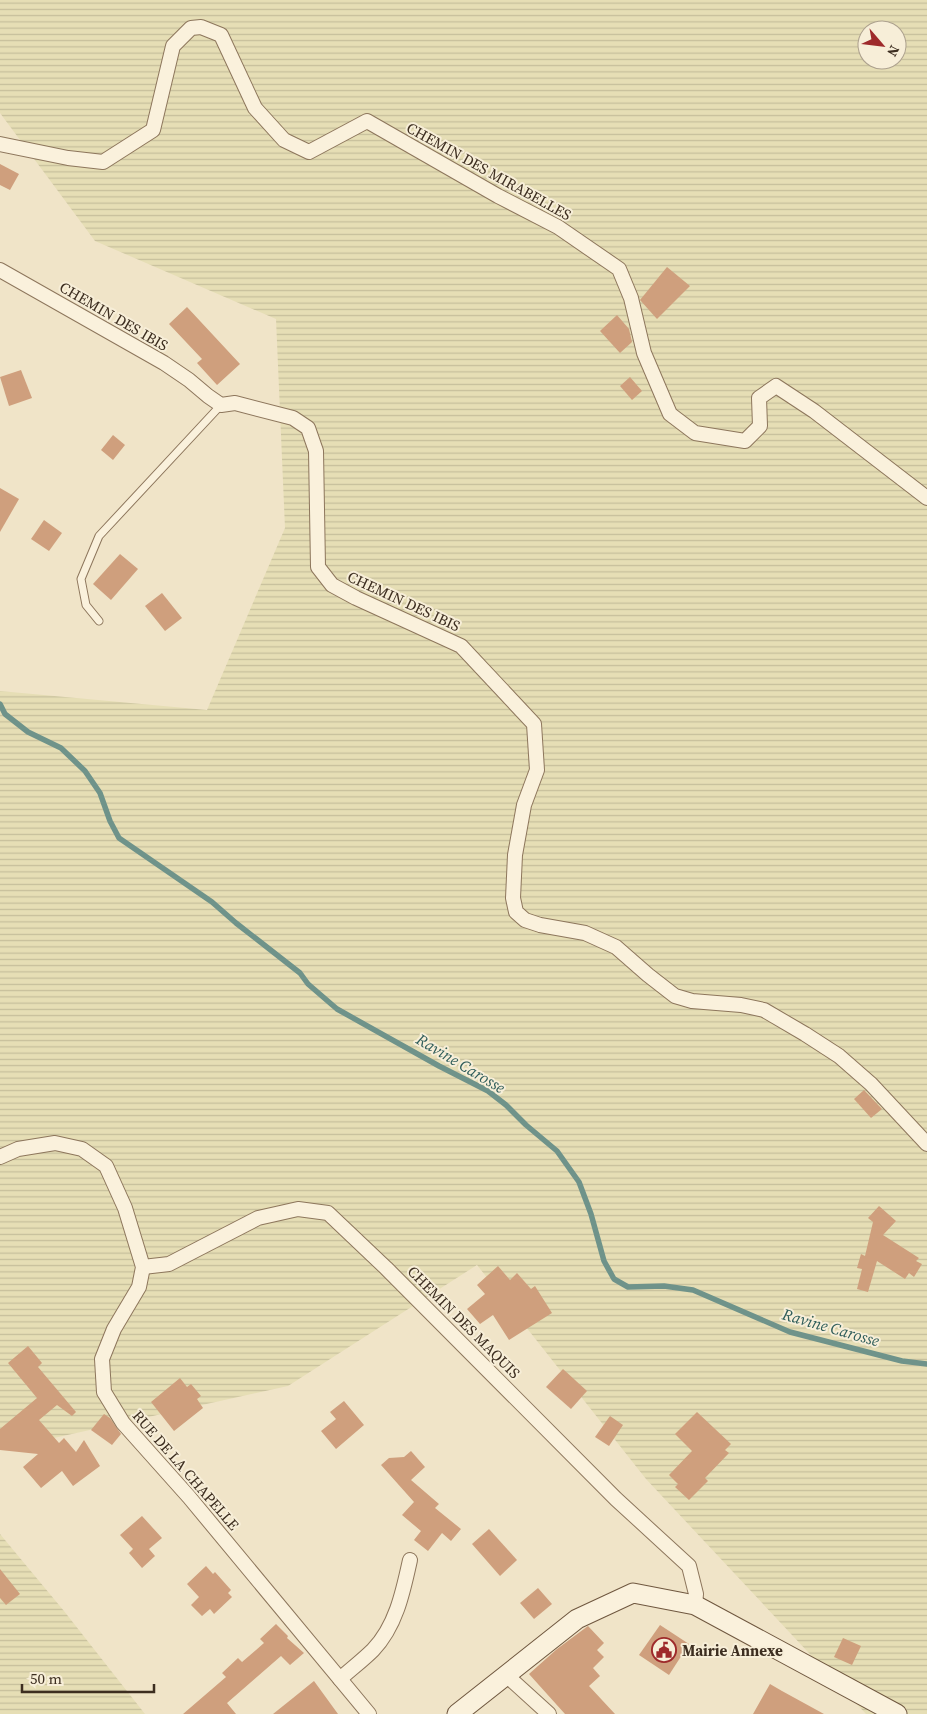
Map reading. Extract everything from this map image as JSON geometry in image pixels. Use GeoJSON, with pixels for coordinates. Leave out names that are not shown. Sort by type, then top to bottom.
{"type":"FeatureCollection","features":[{"type":"Feature","properties":{"kind":"main road"},"geometry":{"type":"LineString","coordinates":[[457,1714],[577,1619],[632,1593],[695,1605],[897,1714]]}},
{"type":"Feature","properties":{"kind":"street","name":"CHEMIN DES MIRABELLES"},"geometry":{"type":"LineString","coordinates":[[0,144],[68,158],[103,162],[153,130],[173,46],[191,28],[201,27],[221,35],[255,108],[284,140],[309,152],[367,122],[498,196],[558,227],[618,269],[631,298],[644,353],[670,414],[695,433],[744,441],[760,426],[759,398],[776,386],[814,412],[927,498]]}},
{"type":"Feature","properties":{"kind":"street","name":"CHEMIN DES IBIS"},"geometry":{"type":"LineString","coordinates":[[0,270],[164,363],[221,405],[235,403],[292,418],[308,428],[316,451],[318,567],[332,585],[356,598],[462,646],[534,724],[537,770],[524,805],[515,855],[513,898],[516,912],[525,920],[540,926],[585,934],[616,947],[675,996],[692,1001],[742,1005],[764,1010],[839,1056],[871,1084],[927,1144]]}},
{"type":"Feature","properties":{"kind":"street"},"geometry":{"type":"LineString","coordinates":[[0,1157],[18,1149],[55,1143],[82,1149],[106,1166],[125,1208],[143,1267]]}},
{"type":"Feature","properties":{"kind":"street","name":"CHEMIN DES MAQUIS"},"geometry":{"type":"LineString","coordinates":[[143,1267],[168,1264],[258,1218],[298,1209],[328,1212],[616,1499],[689,1566],[696,1594],[695,1605]]}},
{"type":"Feature","properties":{"kind":"street","name":"RUE DE LA CHAPELLE"},"geometry":{"type":"LineString","coordinates":[[143,1267],[139,1287],[114,1329],[102,1359],[104,1392],[123,1423],[189,1497],[369,1714]]}},
{"type":"Feature","properties":{"kind":"street"},"geometry":{"type":"LineString","coordinates":[[340,1678],[374,1648],[391,1624],[402,1597],[410,1560]]}},
{"type":"Feature","properties":{"kind":"street"},"geometry":{"type":"LineString","coordinates":[[506,1675],[549,1714]]}},
{"type":"Feature","properties":{"kind":"lane"},"geometry":{"type":"LineString","coordinates":[[98,621],[86,605],[81,579],[99,536],[221,405]]}},
{"type":"Feature","properties":{"kind":"shaded area"},"geometry":{"type":"Polygon","coordinates":[[[0,0],[927,0],[927,1714],[866,1714],[646,1479],[477,1265],[288,1386],[0,1450],[0,691],[207,710],[285,528],[276,319],[95,241],[0,113],[0,0]]]}},
{"type":"Feature","properties":{"kind":"shaded area"},"geometry":{"type":"Polygon","coordinates":[[[0,1534],[64,1611],[145,1714],[0,1714],[0,1534]]]}},
{"type":"Feature","properties":{"kind":"building"},"geometry":{"type":"Polygon","coordinates":[[[0,164],[19,174],[10,190],[0,185],[0,164]]]}},
{"type":"Feature","properties":{"kind":"building"},"geometry":{"type":"Polygon","coordinates":[[[667,267],[690,286],[657,319],[640,300],[667,267]]]}},
{"type":"Feature","properties":{"kind":"building"},"geometry":{"type":"Polygon","coordinates":[[[187,307],[240,364],[217,385],[197,363],[202,359],[169,324],[187,307]]]}},
{"type":"Feature","properties":{"kind":"building"},"geometry":{"type":"Polygon","coordinates":[[[617,315],[629,329],[632,342],[620,353],[600,331],[617,315]]]}},
{"type":"Feature","properties":{"kind":"building"},"geometry":{"type":"Polygon","coordinates":[[[21,370],[32,398],[9,406],[0,377],[21,370]]]}},
{"type":"Feature","properties":{"kind":"building"},"geometry":{"type":"Polygon","coordinates":[[[630,377],[642,391],[632,400],[620,386],[630,377]]]}},
{"type":"Feature","properties":{"kind":"building"},"geometry":{"type":"Polygon","coordinates":[[[113,435],[125,445],[113,460],[101,450],[113,435]]]}},
{"type":"Feature","properties":{"kind":"building"},"geometry":{"type":"Polygon","coordinates":[[[0,488],[19,499],[0,532],[0,488]]]}},
{"type":"Feature","properties":{"kind":"building"},"geometry":{"type":"Polygon","coordinates":[[[44,520],[62,533],[49,551],[31,539],[44,520]]]}},
{"type":"Feature","properties":{"kind":"building"},"geometry":{"type":"Polygon","coordinates":[[[120,554],[138,569],[111,600],[93,584],[120,554]]]}},
{"type":"Feature","properties":{"kind":"building"},"geometry":{"type":"Polygon","coordinates":[[[162,593],[182,618],[165,631],[145,606],[162,593]]]}},
{"type":"Feature","properties":{"kind":"building"},"geometry":{"type":"Polygon","coordinates":[[[864,1090],[882,1109],[871,1118],[854,1099],[864,1090]]]}},
{"type":"Feature","properties":{"kind":"building"},"geometry":{"type":"Polygon","coordinates":[[[879,1206],[896,1221],[883,1235],[919,1258],[916,1261],[922,1264],[914,1277],[909,1273],[905,1279],[877,1261],[868,1292],[857,1289],[862,1269],[857,1268],[861,1254],[865,1256],[873,1222],[868,1218],[879,1206]]]}},
{"type":"Feature","properties":{"kind":"building"},"geometry":{"type":"Polygon","coordinates":[[[498,1266],[510,1280],[517,1273],[531,1289],[535,1286],[552,1313],[509,1340],[493,1315],[480,1324],[467,1309],[485,1294],[477,1285],[498,1266]]]}},
{"type":"Feature","properties":{"kind":"building"},"geometry":{"type":"Polygon","coordinates":[[[28,1346],[42,1363],[38,1367],[76,1412],[72,1416],[57,1405],[39,1420],[59,1443],[64,1438],[76,1452],[84,1440],[100,1466],[73,1486],[62,1471],[41,1488],[23,1467],[38,1454],[0,1450],[0,1429],[37,1398],[8,1363],[28,1346]]]}},
{"type":"Feature","properties":{"kind":"building"},"geometry":{"type":"Polygon","coordinates":[[[563,1369],[587,1391],[571,1409],[546,1387],[563,1369]]]}},
{"type":"Feature","properties":{"kind":"building"},"geometry":{"type":"Polygon","coordinates":[[[180,1378],[187,1387],[191,1384],[201,1396],[197,1399],[203,1408],[174,1431],[151,1402],[180,1378]]]}},
{"type":"Feature","properties":{"kind":"building"},"geometry":{"type":"Polygon","coordinates":[[[344,1401],[364,1425],[336,1449],[321,1431],[336,1419],[330,1412],[344,1401]]]}},
{"type":"Feature","properties":{"kind":"building"},"geometry":{"type":"Polygon","coordinates":[[[697,1412],[731,1444],[725,1450],[729,1453],[705,1478],[708,1481],[689,1500],[675,1487],[678,1484],[669,1475],[692,1451],[675,1434],[697,1412]]]}},
{"type":"Feature","properties":{"kind":"building"},"geometry":{"type":"Polygon","coordinates":[[[104,1414],[110,1418],[121,1434],[112,1445],[91,1430],[104,1414]]]}},
{"type":"Feature","properties":{"kind":"building"},"geometry":{"type":"Polygon","coordinates":[[[610,1416],[623,1425],[609,1446],[595,1437],[610,1416]]]}},
{"type":"Feature","properties":{"kind":"building"},"geometry":{"type":"Polygon","coordinates":[[[411,1451],[425,1467],[411,1480],[439,1504],[435,1508],[461,1529],[451,1541],[442,1533],[428,1551],[414,1540],[421,1531],[402,1515],[414,1502],[381,1465],[389,1458],[404,1457],[411,1451]]]}},
{"type":"Feature","properties":{"kind":"building"},"geometry":{"type":"Polygon","coordinates":[[[142,1516],[162,1538],[149,1549],[155,1556],[142,1568],[129,1553],[133,1549],[120,1535],[142,1516]]]}},
{"type":"Feature","properties":{"kind":"building"},"geometry":{"type":"Polygon","coordinates":[[[489,1529],[517,1560],[500,1576],[472,1544],[489,1529]]]}},
{"type":"Feature","properties":{"kind":"building"},"geometry":{"type":"Polygon","coordinates":[[[206,1566],[213,1574],[215,1572],[231,1590],[228,1593],[232,1597],[214,1614],[210,1609],[202,1616],[191,1605],[199,1597],[187,1584],[206,1566]]]}},
{"type":"Feature","properties":{"kind":"building"},"geometry":{"type":"Polygon","coordinates":[[[0,1569],[20,1594],[6,1605],[0,1598],[0,1569]]]}},
{"type":"Feature","properties":{"kind":"building"},"geometry":{"type":"Polygon","coordinates":[[[538,1588],[552,1604],[534,1619],[520,1603],[538,1588]]]}},
{"type":"Feature","properties":{"kind":"building"},"geometry":{"type":"Polygon","coordinates":[[[276,1624],[288,1636],[287,1638],[304,1653],[290,1665],[281,1656],[227,1703],[236,1714],[183,1714],[226,1677],[222,1673],[238,1658],[242,1662],[264,1643],[260,1639],[276,1624]]]}},
{"type":"Feature","properties":{"kind":"building","name":"Mairie Annexe"},"geometry":{"type":"Polygon","coordinates":[[[660,1625],[689,1644],[669,1675],[639,1655],[660,1625]]]}},
{"type":"Feature","properties":{"kind":"building"},"geometry":{"type":"Polygon","coordinates":[[[588,1626],[604,1643],[597,1650],[604,1657],[593,1668],[600,1676],[589,1686],[615,1714],[565,1714],[529,1674],[557,1649],[588,1626]]]}},
{"type":"Feature","properties":{"kind":"building"},"geometry":{"type":"Polygon","coordinates":[[[843,1638],[861,1646],[852,1665],[834,1657],[843,1638]]]}},
{"type":"Feature","properties":{"kind":"building"},"geometry":{"type":"Polygon","coordinates":[[[314,1681],[338,1714],[273,1714],[293,1698],[314,1681]]]}},
{"type":"Feature","properties":{"kind":"building"},"geometry":{"type":"Polygon","coordinates":[[[770,1684],[782,1691],[824,1714],[753,1714],[770,1684]]]}},
{"type":"Feature","properties":{"kind":"waterway","name":"Ravine Carosse"},"geometry":{"type":"LineString","coordinates":[[0,704],[5,714],[28,732],[61,748],[85,771],[100,793],[110,821],[119,838],[212,902],[300,973],[308,984],[337,1009],[488,1091],[557,1151],[579,1182],[591,1214],[604,1261],[614,1279],[628,1287],[664,1286],[693,1290],[790,1332],[902,1361],[927,1364]]}},
{"type":"Feature","properties":{"kind":"place","name":"Mairie Annexe"},"geometry":{"type":"Point","coordinates":[664,1650]}}]}
